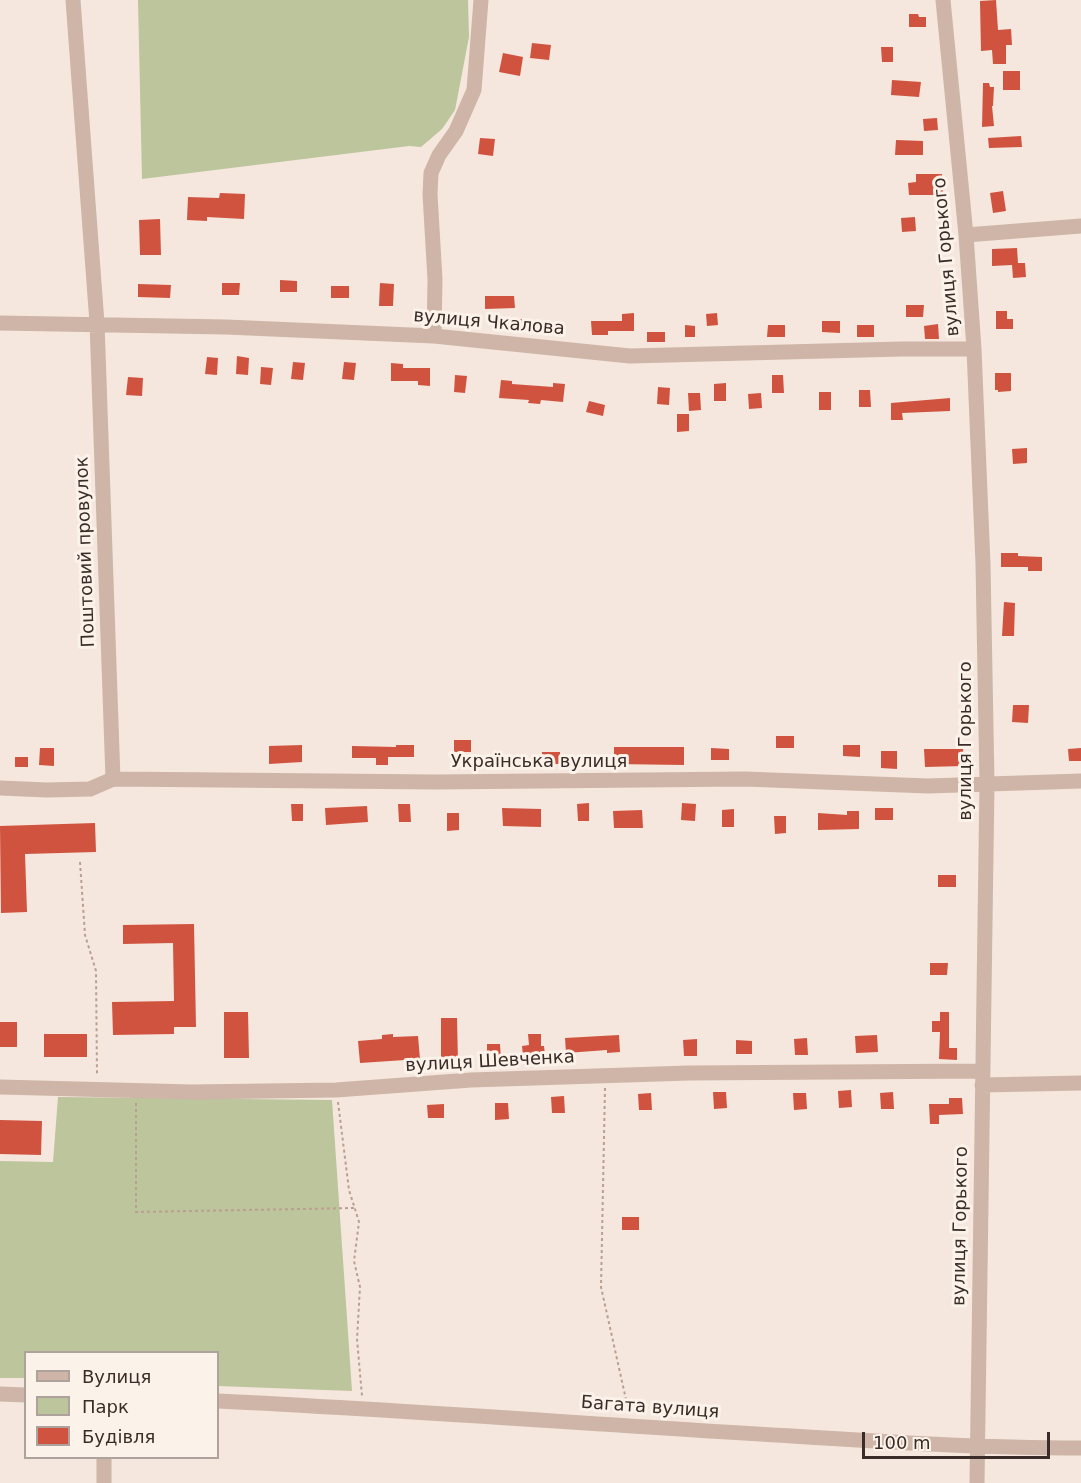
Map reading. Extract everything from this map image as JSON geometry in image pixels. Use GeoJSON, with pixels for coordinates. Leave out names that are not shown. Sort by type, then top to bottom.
{"type":"FeatureCollection","features":[{"type":"Feature","properties":{"kind":"street","name":"Поштовий провулок"},"geometry":{"type":"LineString","coordinates":[[73,0],[97,323],[113,779]]}},
{"type":"Feature","properties":{"kind":"street"},"geometry":{"type":"LineString","coordinates":[[434,336],[435,280],[431,173],[439,155],[456,131],[474,90],[482,0]]}},
{"type":"Feature","properties":{"kind":"street","name":"вулиця Горького"},"geometry":{"type":"LineString","coordinates":[[942,0],[966,235],[974,349],[983,564],[987,783],[977,1483]]}},
{"type":"Feature","properties":{"kind":"street"},"geometry":{"type":"LineString","coordinates":[[966,235],[1081,225]]}},
{"type":"Feature","properties":{"kind":"street","name":"вулиця Чкалова"},"geometry":{"type":"LineString","coordinates":[[0,322],[246,327],[434,336],[630,356],[974,349]]}},
{"type":"Feature","properties":{"kind":"street","name":"Українська вулиця"},"geometry":{"type":"LineString","coordinates":[[0,788],[90,789],[113,779],[436,782],[746,779],[928,786],[1081,781]]}},
{"type":"Feature","properties":{"kind":"street","name":"вулиця Шевченка"},"geometry":{"type":"LineString","coordinates":[[0,1087],[98,1090],[336,1090],[471,1080],[701,1073],[982,1078],[1081,1083]]}},
{"type":"Feature","properties":{"kind":"street"},"geometry":{"type":"LineString","coordinates":[[0,1394],[24,1395]]}},
{"type":"Feature","properties":{"kind":"street","name":"Багата вулиця"},"geometry":{"type":"LineString","coordinates":[[219,1401],[977,1447],[1081,1448]]}},
{"type":"Feature","properties":{"kind":"street"},"geometry":{"type":"LineString","coordinates":[[104,1459],[104,1483]]}},
{"type":"Feature","properties":{"kind":"path"},"geometry":{"type":"LineString","coordinates":[[80,862],[85,935],[96,971],[98,1090]]}},
{"type":"Feature","properties":{"kind":"path"},"geometry":{"type":"LineString","coordinates":[[605,1076],[601,1287],[632,1427]]}},
{"type":"Feature","properties":{"kind":"path"},"geometry":{"type":"LineString","coordinates":[[136,1090],[136,1212],[354,1208]]}},
{"type":"Feature","properties":{"kind":"path"},"geometry":{"type":"LineString","coordinates":[[336,1090],[349,1190],[359,1222],[354,1261],[360,1287],[357,1338],[363,1408]]}},
{"type":"Feature","properties":{"kind":"green space"},"geometry":{"type":"Polygon","coordinates":[[[138,0],[468,0],[469,37],[455,110],[442,129],[421,147],[409,146],[142,179],[138,0]]]}},
{"type":"Feature","properties":{"kind":"green space"},"geometry":{"type":"Polygon","coordinates":[[[58,1097],[332,1100],[352,1391],[219,1386],[219,1351],[24,1351],[24,1378],[0,1378],[0,1161],[53,1162],[58,1097]]]}},
{"type":"Feature","properties":{"kind":"building"},"geometry":{"type":"Polygon","coordinates":[[[996,0],[998,30],[1011,29],[1012,45],[1006,45],[1006,64],[993,64],[992,50],[981,51],[980,1],[996,0]]]}},
{"type":"Feature","properties":{"kind":"building"},"geometry":{"type":"Polygon","coordinates":[[[909,14],[926,17],[926,27],[909,27],[909,14]]]}},
{"type":"Feature","properties":{"kind":"building"},"geometry":{"type":"Polygon","coordinates":[[[532,43],[551,45],[549,60],[530,58],[532,43]]]}},
{"type":"Feature","properties":{"kind":"building"},"geometry":{"type":"Polygon","coordinates":[[[881,47],[893,47],[893,62],[882,62],[881,47]]]}},
{"type":"Feature","properties":{"kind":"building"},"geometry":{"type":"Polygon","coordinates":[[[503,53],[523,57],[520,76],[499,72],[503,53]]]}},
{"type":"Feature","properties":{"kind":"building"},"geometry":{"type":"Polygon","coordinates":[[[1003,71],[1020,71],[1020,90],[1003,90],[1003,71]]]}},
{"type":"Feature","properties":{"kind":"building"},"geometry":{"type":"Polygon","coordinates":[[[892,80],[921,82],[919,97],[891,95],[892,80]]]}},
{"type":"Feature","properties":{"kind":"building"},"geometry":{"type":"Polygon","coordinates":[[[983,83],[989,83],[990,87],[994,87],[992,106],[994,126],[982,127],[983,83]]]}},
{"type":"Feature","properties":{"kind":"building"},"geometry":{"type":"Polygon","coordinates":[[[937,118],[938,130],[924,131],[923,119],[937,118]]]}},
{"type":"Feature","properties":{"kind":"building"},"geometry":{"type":"Polygon","coordinates":[[[1021,136],[1022,147],[989,148],[988,138],[1021,136]]]}},
{"type":"Feature","properties":{"kind":"building"},"geometry":{"type":"Polygon","coordinates":[[[480,138],[495,139],[493,156],[478,154],[480,138]]]}},
{"type":"Feature","properties":{"kind":"building"},"geometry":{"type":"Polygon","coordinates":[[[896,140],[923,141],[923,155],[895,155],[896,140]]]}},
{"type":"Feature","properties":{"kind":"building"},"geometry":{"type":"Polygon","coordinates":[[[916,174],[942,174],[943,195],[909,195],[908,183],[916,182],[916,174]]]}},
{"type":"Feature","properties":{"kind":"building"},"geometry":{"type":"Polygon","coordinates":[[[1003,191],[1006,211],[993,213],[990,193],[1003,191]]]}},
{"type":"Feature","properties":{"kind":"building"},"geometry":{"type":"Polygon","coordinates":[[[220,193],[245,194],[244,219],[207,217],[207,221],[187,220],[188,197],[219,198],[220,193]]]}},
{"type":"Feature","properties":{"kind":"building"},"geometry":{"type":"Polygon","coordinates":[[[915,217],[916,231],[902,232],[901,218],[915,217]]]}},
{"type":"Feature","properties":{"kind":"building"},"geometry":{"type":"Polygon","coordinates":[[[160,219],[161,255],[140,255],[139,220],[160,219]]]}},
{"type":"Feature","properties":{"kind":"building"},"geometry":{"type":"Polygon","coordinates":[[[1017,248],[1018,263],[1025,263],[1026,277],[1013,278],[1012,265],[992,266],[992,249],[1017,248]]]}},
{"type":"Feature","properties":{"kind":"building"},"geometry":{"type":"Polygon","coordinates":[[[280,280],[297,281],[297,292],[280,292],[280,280]]]}},
{"type":"Feature","properties":{"kind":"building"},"geometry":{"type":"Polygon","coordinates":[[[222,283],[240,283],[239,295],[222,295],[222,283]]]}},
{"type":"Feature","properties":{"kind":"building"},"geometry":{"type":"Polygon","coordinates":[[[380,283],[394,284],[393,306],[379,306],[380,283]]]}},
{"type":"Feature","properties":{"kind":"building"},"geometry":{"type":"Polygon","coordinates":[[[138,284],[171,285],[170,298],[138,297],[138,284]]]}},
{"type":"Feature","properties":{"kind":"building"},"geometry":{"type":"Polygon","coordinates":[[[331,286],[349,286],[349,298],[331,298],[331,286]]]}},
{"type":"Feature","properties":{"kind":"building"},"geometry":{"type":"Polygon","coordinates":[[[485,296],[514,296],[515,308],[485,309],[485,296]]]}},
{"type":"Feature","properties":{"kind":"building"},"geometry":{"type":"Polygon","coordinates":[[[906,305],[924,305],[923,317],[906,317],[906,305]]]}},
{"type":"Feature","properties":{"kind":"building"},"geometry":{"type":"Polygon","coordinates":[[[996,311],[1007,311],[1007,319],[1013,319],[1013,329],[996,329],[996,311]]]}},
{"type":"Feature","properties":{"kind":"building"},"geometry":{"type":"Polygon","coordinates":[[[634,313],[634,331],[608,331],[608,335],[592,335],[591,321],[622,321],[622,314],[634,313]]]}},
{"type":"Feature","properties":{"kind":"building"},"geometry":{"type":"Polygon","coordinates":[[[717,313],[718,325],[707,326],[706,314],[717,313]]]}},
{"type":"Feature","properties":{"kind":"building"},"geometry":{"type":"Polygon","coordinates":[[[516,319],[533,319],[533,331],[516,330],[516,319]]]}},
{"type":"Feature","properties":{"kind":"building"},"geometry":{"type":"Polygon","coordinates":[[[822,321],[840,321],[840,333],[822,332],[822,321]]]}},
{"type":"Feature","properties":{"kind":"building"},"geometry":{"type":"Polygon","coordinates":[[[938,324],[939,339],[925,339],[924,326],[938,324]]]}},
{"type":"Feature","properties":{"kind":"building"},"geometry":{"type":"Polygon","coordinates":[[[685,325],[695,326],[695,337],[685,337],[685,325]]]}},
{"type":"Feature","properties":{"kind":"building"},"geometry":{"type":"Polygon","coordinates":[[[768,325],[785,325],[785,337],[767,337],[768,325]]]}},
{"type":"Feature","properties":{"kind":"building"},"geometry":{"type":"Polygon","coordinates":[[[857,325],[874,325],[874,337],[857,337],[857,325]]]}},
{"type":"Feature","properties":{"kind":"building"},"geometry":{"type":"Polygon","coordinates":[[[647,332],[665,332],[665,342],[647,342],[647,332]]]}},
{"type":"Feature","properties":{"kind":"building"},"geometry":{"type":"Polygon","coordinates":[[[237,356],[249,358],[248,375],[236,374],[237,356]]]}},
{"type":"Feature","properties":{"kind":"building"},"geometry":{"type":"Polygon","coordinates":[[[207,357],[218,358],[217,375],[205,374],[207,357]]]}},
{"type":"Feature","properties":{"kind":"building"},"geometry":{"type":"Polygon","coordinates":[[[293,362],[305,363],[303,380],[291,379],[293,362]]]}},
{"type":"Feature","properties":{"kind":"building"},"geometry":{"type":"Polygon","coordinates":[[[344,362],[356,363],[354,380],[342,379],[344,362]]]}},
{"type":"Feature","properties":{"kind":"building"},"geometry":{"type":"Polygon","coordinates":[[[391,363],[403,364],[403,368],[430,368],[430,386],[418,385],[418,381],[391,381],[391,363]]]}},
{"type":"Feature","properties":{"kind":"building"},"geometry":{"type":"Polygon","coordinates":[[[261,367],[273,368],[271,385],[260,384],[261,367]]]}},
{"type":"Feature","properties":{"kind":"building"},"geometry":{"type":"Polygon","coordinates":[[[995,373],[1011,373],[1011,391],[998,392],[995,390],[995,373]]]}},
{"type":"Feature","properties":{"kind":"building"},"geometry":{"type":"Polygon","coordinates":[[[455,375],[467,376],[465,393],[454,392],[455,375]]]}},
{"type":"Feature","properties":{"kind":"building"},"geometry":{"type":"Polygon","coordinates":[[[772,375],[783,375],[784,393],[772,393],[772,375]]]}},
{"type":"Feature","properties":{"kind":"building"},"geometry":{"type":"Polygon","coordinates":[[[128,377],[143,378],[142,396],[126,395],[128,377]]]}},
{"type":"Feature","properties":{"kind":"building"},"geometry":{"type":"Polygon","coordinates":[[[501,380],[512,381],[512,384],[553,387],[553,383],[565,384],[563,402],[541,400],[540,404],[528,403],[529,400],[499,398],[501,380]]]}},
{"type":"Feature","properties":{"kind":"building"},"geometry":{"type":"Polygon","coordinates":[[[726,383],[726,401],[714,401],[714,384],[726,383]]]}},
{"type":"Feature","properties":{"kind":"building"},"geometry":{"type":"Polygon","coordinates":[[[658,387],[670,388],[669,405],[657,404],[658,387]]]}},
{"type":"Feature","properties":{"kind":"building"},"geometry":{"type":"Polygon","coordinates":[[[859,390],[870,390],[871,407],[859,407],[859,390]]]}},
{"type":"Feature","properties":{"kind":"building"},"geometry":{"type":"Polygon","coordinates":[[[819,392],[831,392],[831,410],[819,410],[819,392]]]}},
{"type":"Feature","properties":{"kind":"building"},"geometry":{"type":"Polygon","coordinates":[[[688,393],[700,393],[701,410],[689,411],[688,393]]]}},
{"type":"Feature","properties":{"kind":"building"},"geometry":{"type":"Polygon","coordinates":[[[761,393],[762,408],[749,409],[748,394],[761,393]]]}},
{"type":"Feature","properties":{"kind":"building"},"geometry":{"type":"Polygon","coordinates":[[[950,398],[950,411],[902,413],[903,420],[891,420],[891,403],[950,398]]]}},
{"type":"Feature","properties":{"kind":"building"},"geometry":{"type":"Polygon","coordinates":[[[589,401],[605,405],[603,416],[586,412],[589,401]]]}},
{"type":"Feature","properties":{"kind":"building"},"geometry":{"type":"Polygon","coordinates":[[[677,414],[689,414],[689,431],[677,432],[677,414]]]}},
{"type":"Feature","properties":{"kind":"building"},"geometry":{"type":"Polygon","coordinates":[[[1027,448],[1027,463],[1013,464],[1012,449],[1027,448]]]}},
{"type":"Feature","properties":{"kind":"building"},"geometry":{"type":"Polygon","coordinates":[[[1001,553],[1042,557],[1042,571],[1028,571],[1028,567],[1001,567],[1001,553]]]}},
{"type":"Feature","properties":{"kind":"building"},"geometry":{"type":"Polygon","coordinates":[[[1004,602],[1015,603],[1014,636],[1002,636],[1004,602]]]}},
{"type":"Feature","properties":{"kind":"building"},"geometry":{"type":"Polygon","coordinates":[[[1013,705],[1029,705],[1028,723],[1012,722],[1013,705]]]}},
{"type":"Feature","properties":{"kind":"building"},"geometry":{"type":"Polygon","coordinates":[[[776,736],[794,736],[794,748],[776,748],[776,736]]]}},
{"type":"Feature","properties":{"kind":"building"},"geometry":{"type":"Polygon","coordinates":[[[454,740],[471,740],[471,752],[454,752],[454,740]]]}},
{"type":"Feature","properties":{"kind":"building"},"geometry":{"type":"Polygon","coordinates":[[[302,745],[302,762],[269,764],[269,746],[302,745]]]}},
{"type":"Feature","properties":{"kind":"building"},"geometry":{"type":"Polygon","coordinates":[[[396,745],[414,745],[414,757],[388,757],[388,765],[376,765],[376,758],[352,758],[352,746],[396,747],[396,745]]]}},
{"type":"Feature","properties":{"kind":"building"},"geometry":{"type":"Polygon","coordinates":[[[843,745],[860,745],[860,757],[843,756],[843,745]]]}},
{"type":"Feature","properties":{"kind":"building"},"geometry":{"type":"Polygon","coordinates":[[[614,747],[684,747],[684,765],[614,764],[614,747]]]}},
{"type":"Feature","properties":{"kind":"building"},"geometry":{"type":"Polygon","coordinates":[[[40,748],[54,748],[54,766],[39,765],[40,748]]]}},
{"type":"Feature","properties":{"kind":"building"},"geometry":{"type":"Polygon","coordinates":[[[711,748],[729,749],[729,760],[711,760],[711,748]]]}},
{"type":"Feature","properties":{"kind":"building"},"geometry":{"type":"Polygon","coordinates":[[[1081,748],[1081,761],[1069,761],[1068,749],[1081,748]]]}},
{"type":"Feature","properties":{"kind":"building"},"geometry":{"type":"Polygon","coordinates":[[[924,749],[963,749],[964,766],[925,767],[924,749]]]}},
{"type":"Feature","properties":{"kind":"building"},"geometry":{"type":"Polygon","coordinates":[[[881,751],[897,751],[897,769],[881,768],[881,751]]]}},
{"type":"Feature","properties":{"kind":"building"},"geometry":{"type":"Polygon","coordinates":[[[542,752],[560,752],[560,764],[542,764],[542,752]]]}},
{"type":"Feature","properties":{"kind":"building"},"geometry":{"type":"Polygon","coordinates":[[[15,757],[28,757],[28,767],[15,767],[15,757]]]}},
{"type":"Feature","properties":{"kind":"building"},"geometry":{"type":"Polygon","coordinates":[[[589,803],[589,821],[578,821],[577,804],[589,803]]]}},
{"type":"Feature","properties":{"kind":"building"},"geometry":{"type":"Polygon","coordinates":[[[682,803],[696,804],[695,821],[681,820],[682,803]]]}},
{"type":"Feature","properties":{"kind":"building"},"geometry":{"type":"Polygon","coordinates":[[[291,804],[303,804],[303,821],[292,821],[291,804]]]}},
{"type":"Feature","properties":{"kind":"building"},"geometry":{"type":"Polygon","coordinates":[[[398,804],[410,804],[411,822],[399,822],[398,804]]]}},
{"type":"Feature","properties":{"kind":"building"},"geometry":{"type":"Polygon","coordinates":[[[367,806],[368,822],[326,825],[325,808],[367,806]]]}},
{"type":"Feature","properties":{"kind":"building"},"geometry":{"type":"Polygon","coordinates":[[[502,808],[541,809],[541,827],[503,826],[502,808]]]}},
{"type":"Feature","properties":{"kind":"building"},"geometry":{"type":"Polygon","coordinates":[[[875,808],[893,808],[893,820],[875,820],[875,808]]]}},
{"type":"Feature","properties":{"kind":"building"},"geometry":{"type":"Polygon","coordinates":[[[734,809],[734,827],[722,827],[722,810],[734,809]]]}},
{"type":"Feature","properties":{"kind":"building"},"geometry":{"type":"Polygon","coordinates":[[[642,810],[643,828],[614,828],[613,811],[642,810]]]}},
{"type":"Feature","properties":{"kind":"building"},"geometry":{"type":"Polygon","coordinates":[[[847,811],[859,811],[859,829],[818,830],[818,813],[847,815],[847,811]]]}},
{"type":"Feature","properties":{"kind":"building"},"geometry":{"type":"Polygon","coordinates":[[[447,813],[459,813],[459,830],[447,831],[447,813]]]}},
{"type":"Feature","properties":{"kind":"building"},"geometry":{"type":"Polygon","coordinates":[[[774,816],[786,816],[786,833],[775,834],[774,816]]]}},
{"type":"Feature","properties":{"kind":"building"},"geometry":{"type":"Polygon","coordinates":[[[95,823],[96,852],[25,854],[27,912],[1,913],[0,826],[95,823]]]}},
{"type":"Feature","properties":{"kind":"building"},"geometry":{"type":"Polygon","coordinates":[[[938,875],[956,875],[956,887],[938,887],[938,875]]]}},
{"type":"Feature","properties":{"kind":"building"},"geometry":{"type":"Polygon","coordinates":[[[194,924],[196,1027],[174,1027],[174,1034],[113,1035],[112,1002],[174,1001],[173,943],[123,944],[123,925],[194,924]]]}},
{"type":"Feature","properties":{"kind":"building"},"geometry":{"type":"Polygon","coordinates":[[[930,963],[948,963],[947,975],[930,975],[930,963]]]}},
{"type":"Feature","properties":{"kind":"building"},"geometry":{"type":"Polygon","coordinates":[[[224,1012],[248,1012],[249,1058],[224,1058],[224,1012]]]}},
{"type":"Feature","properties":{"kind":"building"},"geometry":{"type":"Polygon","coordinates":[[[940,1012],[949,1012],[949,1048],[957,1048],[957,1060],[939,1059],[940,1032],[932,1032],[932,1021],[940,1021],[940,1012]]]}},
{"type":"Feature","properties":{"kind":"building"},"geometry":{"type":"Polygon","coordinates":[[[441,1018],[457,1018],[458,1063],[441,1063],[441,1018]]]}},
{"type":"Feature","properties":{"kind":"building"},"geometry":{"type":"Polygon","coordinates":[[[0,1022],[17,1022],[17,1047],[0,1047],[0,1022]]]}},
{"type":"Feature","properties":{"kind":"building"},"geometry":{"type":"Polygon","coordinates":[[[44,1034],[87,1034],[87,1057],[44,1057],[44,1034]]]}},
{"type":"Feature","properties":{"kind":"building"},"geometry":{"type":"Polygon","coordinates":[[[393,1034],[393,1037],[418,1036],[420,1059],[360,1063],[358,1041],[382,1039],[382,1035],[393,1034]]]}},
{"type":"Feature","properties":{"kind":"building"},"geometry":{"type":"Polygon","coordinates":[[[528,1034],[541,1034],[541,1046],[544,1046],[546,1064],[524,1066],[522,1046],[529,1045],[528,1034]]]}},
{"type":"Feature","properties":{"kind":"building"},"geometry":{"type":"Polygon","coordinates":[[[619,1035],[620,1052],[607,1053],[607,1050],[566,1053],[565,1038],[619,1035]]]}},
{"type":"Feature","properties":{"kind":"building"},"geometry":{"type":"Polygon","coordinates":[[[877,1035],[878,1052],[856,1053],[855,1036],[877,1035]]]}},
{"type":"Feature","properties":{"kind":"building"},"geometry":{"type":"Polygon","coordinates":[[[807,1038],[808,1055],[795,1055],[794,1039],[807,1038]]]}},
{"type":"Feature","properties":{"kind":"building"},"geometry":{"type":"Polygon","coordinates":[[[697,1039],[697,1056],[684,1056],[683,1040],[697,1039]]]}},
{"type":"Feature","properties":{"kind":"building"},"geometry":{"type":"Polygon","coordinates":[[[736,1040],[752,1041],[752,1054],[736,1054],[736,1040]]]}},
{"type":"Feature","properties":{"kind":"building"},"geometry":{"type":"Polygon","coordinates":[[[487,1044],[500,1044],[501,1060],[487,1061],[487,1044]]]}},
{"type":"Feature","properties":{"kind":"building"},"geometry":{"type":"Polygon","coordinates":[[[851,1090],[852,1107],[839,1108],[838,1091],[851,1090]]]}},
{"type":"Feature","properties":{"kind":"building"},"geometry":{"type":"Polygon","coordinates":[[[713,1092],[726,1092],[727,1108],[714,1109],[713,1092]]]}},
{"type":"Feature","properties":{"kind":"building"},"geometry":{"type":"Polygon","coordinates":[[[893,1092],[894,1109],[881,1109],[880,1093],[893,1092]]]}},
{"type":"Feature","properties":{"kind":"building"},"geometry":{"type":"Polygon","coordinates":[[[651,1093],[652,1110],[639,1110],[638,1094],[651,1093]]]}},
{"type":"Feature","properties":{"kind":"building"},"geometry":{"type":"Polygon","coordinates":[[[793,1093],[806,1093],[807,1109],[794,1110],[793,1093]]]}},
{"type":"Feature","properties":{"kind":"building"},"geometry":{"type":"Polygon","coordinates":[[[564,1096],[565,1113],[552,1113],[551,1097],[564,1096]]]}},
{"type":"Feature","properties":{"kind":"building"},"geometry":{"type":"Polygon","coordinates":[[[949,1098],[962,1098],[963,1114],[939,1115],[939,1124],[930,1124],[929,1104],[949,1104],[949,1098]]]}},
{"type":"Feature","properties":{"kind":"building"},"geometry":{"type":"Polygon","coordinates":[[[495,1103],[508,1103],[509,1119],[495,1120],[495,1103]]]}},
{"type":"Feature","properties":{"kind":"building"},"geometry":{"type":"Polygon","coordinates":[[[444,1104],[444,1118],[428,1118],[427,1105],[444,1104]]]}},
{"type":"Feature","properties":{"kind":"building"},"geometry":{"type":"Polygon","coordinates":[[[0,1120],[42,1121],[41,1155],[0,1154],[0,1120]]]}},
{"type":"Feature","properties":{"kind":"building"},"geometry":{"type":"Polygon","coordinates":[[[622,1217],[639,1217],[639,1230],[622,1230],[622,1217]]]}}]}
